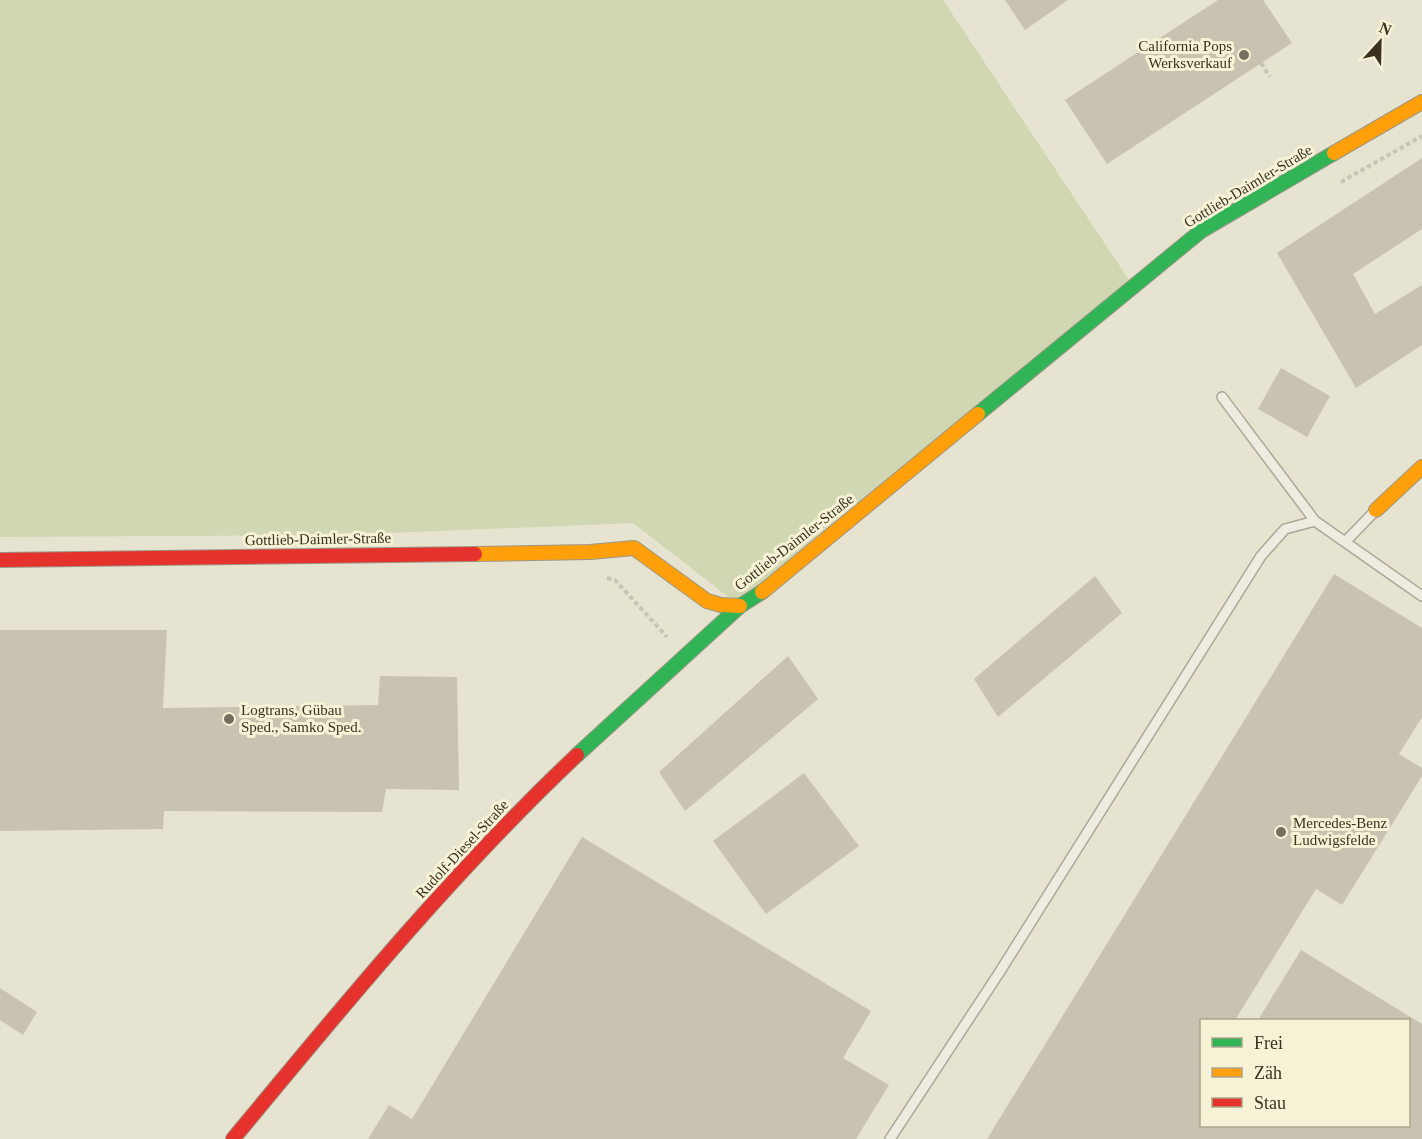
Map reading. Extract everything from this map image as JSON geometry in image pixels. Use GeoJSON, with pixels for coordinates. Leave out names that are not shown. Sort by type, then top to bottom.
{"type":"FeatureCollection","features":[{"type":"Feature","properties":{"kind":"street","name":"Gottlieb-Daimler-Straße"},"geometry":{"type":"LineString","coordinates":[[0,560],[590,552],[634,548],[707,601],[721,605],[740,606],[765,590],[1201,231],[1422,102]]}},
{"type":"Feature","properties":{"kind":"street"},"geometry":{"type":"LineString","coordinates":[[1376,510],[1422,467]]}},
{"type":"Feature","properties":{"kind":"street","name":"Rudolf-Diesel-Straße"},"geometry":{"type":"LineString","coordinates":[[233,1139],[338,1012],[480,850],[620,714],[740,606]]}},
{"type":"Feature","properties":{"kind":"lane"},"geometry":{"type":"LineString","coordinates":[[1222,397],[1315,521],[1422,596]]}},
{"type":"Feature","properties":{"kind":"lane"},"geometry":{"type":"LineString","coordinates":[[1345,542],[1376,510]]}},
{"type":"Feature","properties":{"kind":"lane"},"geometry":{"type":"LineString","coordinates":[[890,1139],[1006,963],[1261,556],[1285,529],[1315,521]]}},
{"type":"Feature","properties":{"kind":"path"},"geometry":{"type":"LineString","coordinates":[[1261,63],[1270,77]]}},
{"type":"Feature","properties":{"kind":"path"},"geometry":{"type":"LineString","coordinates":[[1332,187],[1422,136]]}},
{"type":"Feature","properties":{"kind":"green space"},"geometry":{"type":"Polygon","coordinates":[[[0,0],[943,0],[1133,286],[740,606],[633,523],[342,535],[0,537],[0,0]]]}},
{"type":"Feature","properties":{"kind":"building"},"geometry":{"type":"Polygon","coordinates":[[[1005,0],[1068,0],[1025,30],[1005,0]]]}},
{"type":"Feature","properties":{"kind":"building"},"geometry":{"type":"Polygon","coordinates":[[[1218,0],[1263,0],[1292,43],[1107,164],[1065,100],[1218,0]]]}},
{"type":"Feature","properties":{"kind":"building"},"geometry":{"type":"Polygon","coordinates":[[[1422,158],[1422,229],[1353,274],[1375,314],[1422,285],[1422,345],[1356,388],[1277,253],[1422,158]]]}},
{"type":"Feature","properties":{"kind":"building"},"geometry":{"type":"Polygon","coordinates":[[[1281,368],[1330,396],[1307,437],[1258,409],[1281,368]]]}},
{"type":"Feature","properties":{"kind":"building","name":"Mercedes-Benz Ludwigsfelde"},"geometry":{"type":"Polygon","coordinates":[[[1334,574],[1422,628],[1422,717],[1399,754],[1422,768],[1422,776],[1342,905],[1316,889],[1236,1019],[1200,1019],[1200,1127],[1410,1127],[1410,1019],[1259,1019],[1301,950],[1422,1024],[1422,1139],[987,1139],[1334,574]]]}},
{"type":"Feature","properties":{"kind":"building"},"geometry":{"type":"Polygon","coordinates":[[[1095,576],[1122,613],[998,717],[974,679],[1095,576]]]}},
{"type":"Feature","properties":{"kind":"building","name":"Logtrans, Gübau Sped., Samko Sped."},"geometry":{"type":"Polygon","coordinates":[[[0,630],[167,630],[163,708],[378,705],[380,676],[457,677],[459,790],[386,789],[382,812],[164,811],[163,829],[0,831],[0,630]]]}},
{"type":"Feature","properties":{"kind":"building"},"geometry":{"type":"Polygon","coordinates":[[[788,656],[818,699],[685,811],[659,772],[788,656]]]}},
{"type":"Feature","properties":{"kind":"building"},"geometry":{"type":"Polygon","coordinates":[[[804,773],[859,846],[766,914],[713,841],[804,773]]]}},
{"type":"Feature","properties":{"kind":"building"},"geometry":{"type":"Polygon","coordinates":[[[582,837],[871,1011],[843,1058],[889,1085],[856,1139],[368,1139],[389,1105],[412,1119],[582,837]]]}},
{"type":"Feature","properties":{"kind":"building"},"geometry":{"type":"Polygon","coordinates":[[[0,988],[37,1012],[23,1035],[0,1020],[0,988]]]}},
{"type":"Feature","properties":{"kind":"traffic: fast"},"geometry":{"type":"LineString","coordinates":[[978,414],[1201,231],[1334,153]]}},
{"type":"Feature","properties":{"kind":"traffic: fast"},"geometry":{"type":"LineString","coordinates":[[577,755],[740,606],[762,592]]}},
{"type":"Feature","properties":{"kind":"traffic: slow"},"geometry":{"type":"LineString","coordinates":[[1334,153],[1422,102]]}},
{"type":"Feature","properties":{"kind":"traffic: slow"},"geometry":{"type":"LineString","coordinates":[[762,592],[978,414]]}},
{"type":"Feature","properties":{"kind":"traffic: slow"},"geometry":{"type":"LineString","coordinates":[[1376,510],[1422,467]]}},
{"type":"Feature","properties":{"kind":"traffic: slow"},"geometry":{"type":"LineString","coordinates":[[475,554],[590,552],[634,548],[707,601],[721,605],[740,606]]}},
{"type":"Feature","properties":{"kind":"traffic: jam"},"geometry":{"type":"LineString","coordinates":[[0,560],[475,554]]}},
{"type":"Feature","properties":{"kind":"traffic: jam"},"geometry":{"type":"LineString","coordinates":[[233,1139],[399,941],[486,846],[577,755]]}},
{"type":"Feature","properties":{"kind":"place","name":"California Pops Werksverkauf"},"geometry":{"type":"Point","coordinates":[1244,55]}},
{"type":"Feature","properties":{"kind":"place","name":"Logtrans, Gübau Sped., Samko Sped."},"geometry":{"type":"Point","coordinates":[229,719]}},
{"type":"Feature","properties":{"kind":"place","name":"Mercedes-Benz Ludwigsfelde"},"geometry":{"type":"Point","coordinates":[1281,832]}}]}
